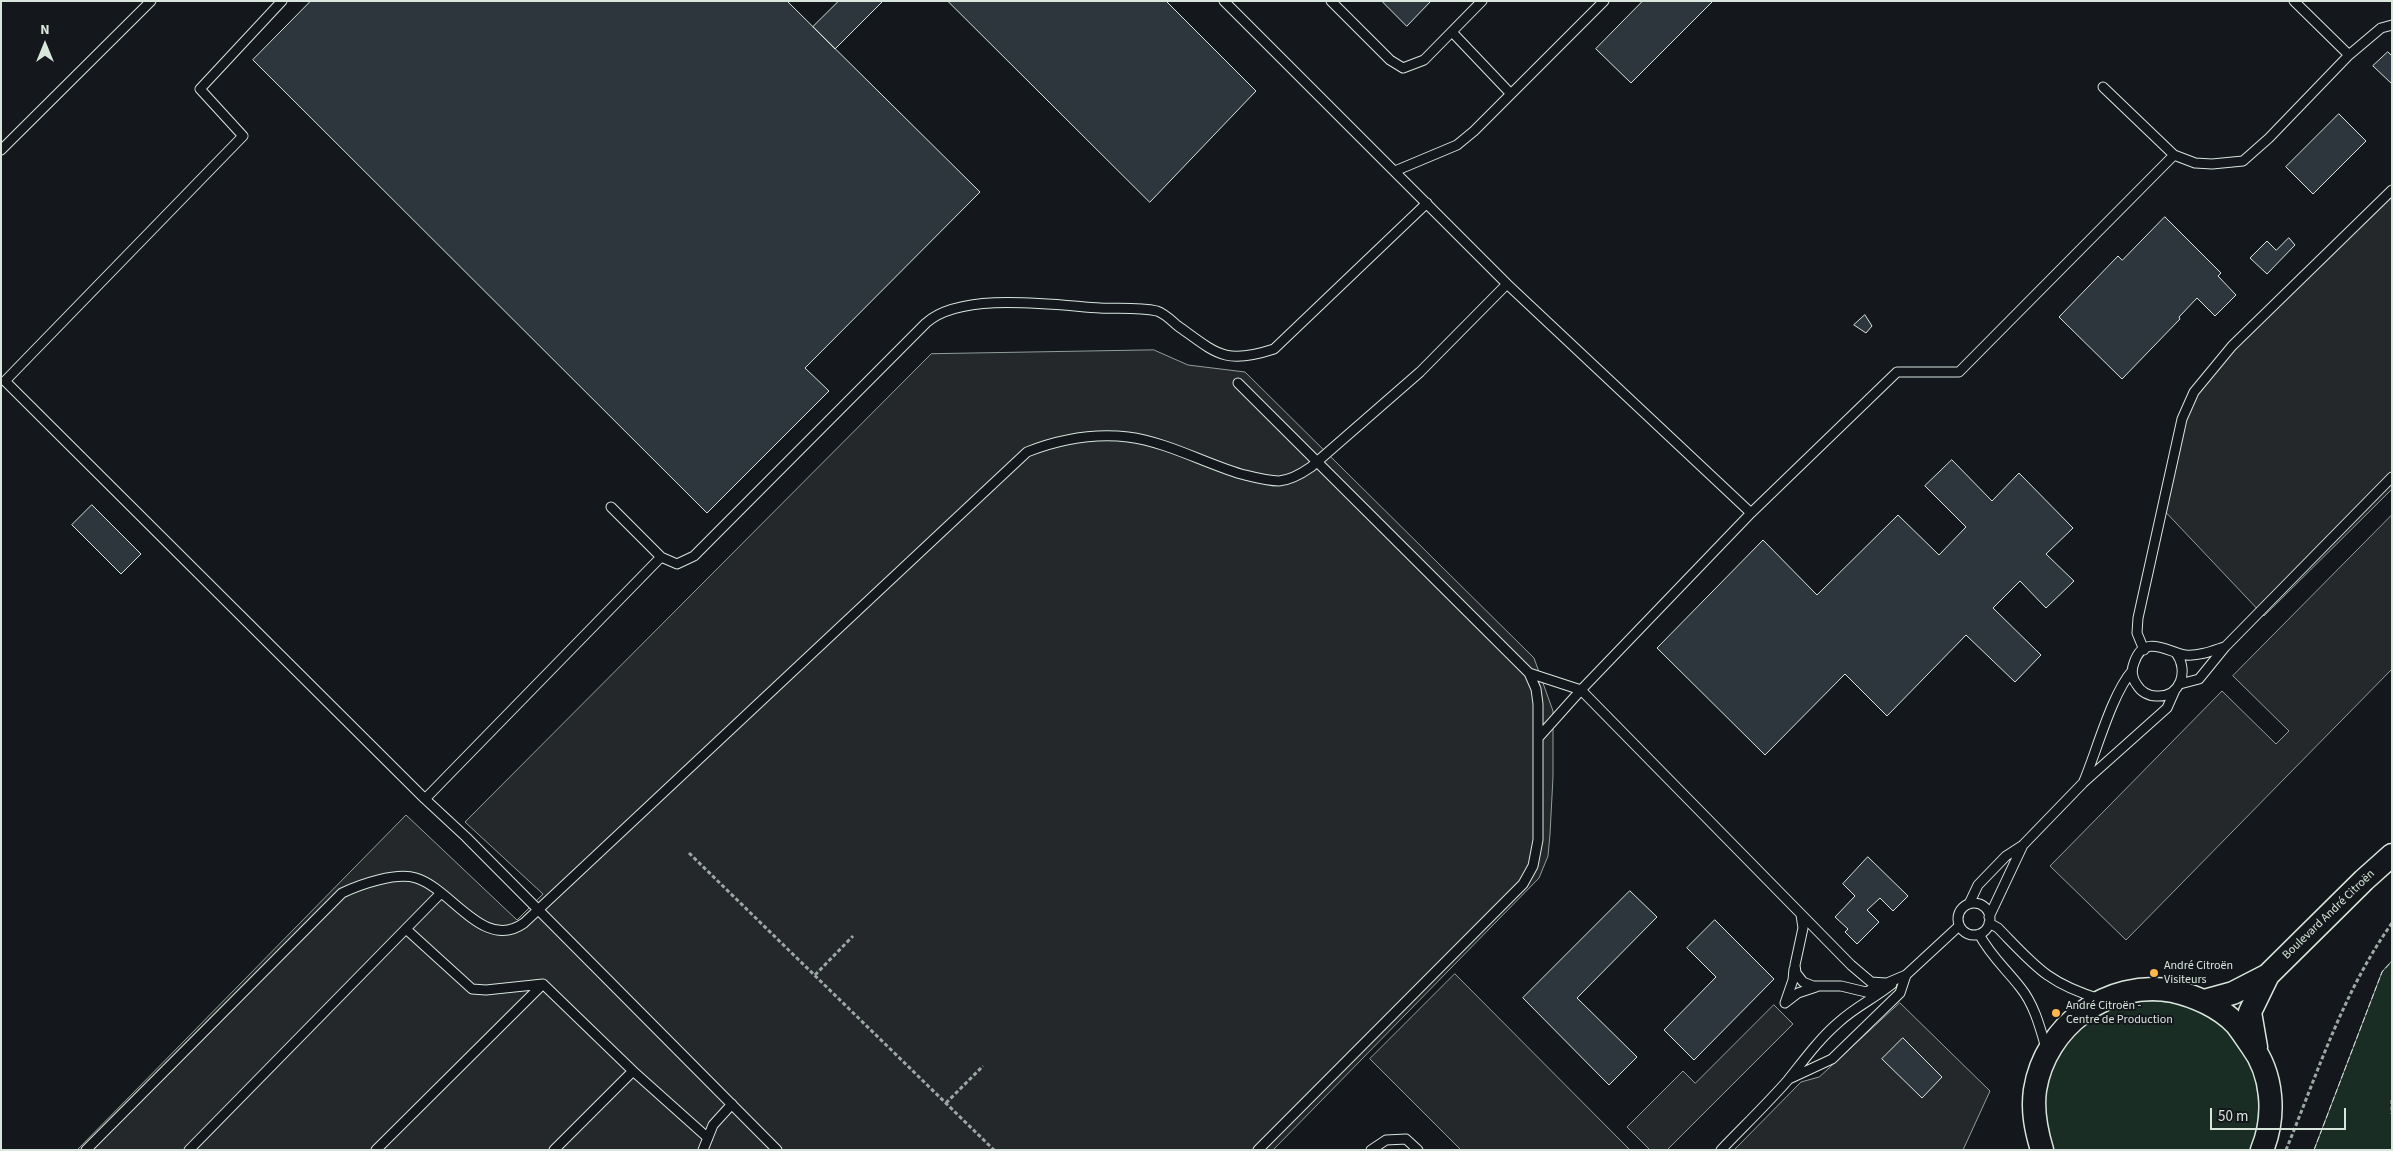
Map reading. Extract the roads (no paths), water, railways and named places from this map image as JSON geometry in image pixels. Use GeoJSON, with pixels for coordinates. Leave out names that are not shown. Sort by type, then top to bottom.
{"type":"FeatureCollection","features":[{"type":"Feature","properties":{"kind":"main road","name":"Boulevard André Citroën"},"geometry":{"type":"LineString","coordinates":[[2204,1001],[2233,993],[2268,975],[2364,880],[2392,855]]}},
{"type":"Feature","properties":{"kind":"main road","name":"Boulevard André Citroën"},"geometry":{"type":"LineString","coordinates":[[2262,1150],[2269,1124],[2269,1088],[2258,1054],[2250,1012],[2268,975]]}},
{"type":"Feature","properties":{"kind":"main road","name":"Boulevard André Citroën"},"geometry":{"type":"LineString","coordinates":[[2042,1150],[2035,1121],[2035,1091],[2039,1071],[2047,1053],[2065,1027],[2076,1016],[2103,1000],[2122,993],[2143,989],[2170,991],[2204,1001],[2235,1023],[2258,1054]]}},
{"type":"Feature","properties":{"kind":"lane"},"geometry":{"type":"LineString","coordinates":[[1,150],[151,1]]}},
{"type":"Feature","properties":{"kind":"lane"},"geometry":{"type":"LineString","coordinates":[[282,1],[200,89],[243,136],[5,381],[778,1150]]}},
{"type":"Feature","properties":{"kind":"lane"},"geometry":{"type":"LineString","coordinates":[[1224,1],[1507,284],[1751,513]]}},
{"type":"Feature","properties":{"kind":"lane"},"geometry":{"type":"LineString","coordinates":[[1332,1],[1390,60],[1403,68],[1424,60],[1482,1]]}},
{"type":"Feature","properties":{"kind":"lane"},"geometry":{"type":"LineString","coordinates":[[1395,171],[1456,145],[1474,132],[1604,1]]}},
{"type":"Feature","properties":{"kind":"lane"},"geometry":{"type":"LineString","coordinates":[[2294,1],[2349,55]]}},
{"type":"Feature","properties":{"kind":"lane"},"geometry":{"type":"LineString","coordinates":[[2103,87],[2174,155],[2204,163],[2243,161],[2269,138],[2349,55],[2381,28],[2392,25]]}},
{"type":"Feature","properties":{"kind":"lane"},"geometry":{"type":"LineString","coordinates":[[1452,32],[1511,94]]}},
{"type":"Feature","properties":{"kind":"lane"},"geometry":{"type":"LineString","coordinates":[[1538,738],[1751,513],[1897,372],[1959,372],[2174,155]]}},
{"type":"Feature","properties":{"kind":"lane"},"geometry":{"type":"LineString","coordinates":[[2144,650],[2138,633],[2138,618],[2182,419],[2194,392],[2232,346],[2392,190]]}},
{"type":"Feature","properties":{"kind":"lane"},"geometry":{"type":"LineString","coordinates":[[611,507],[661,557],[676,564],[694,556],[919,330],[933,317],[942,312],[995,302],[1158,311],[1204,346],[1220,354],[1235,357],[1251,356],[1274,349],[1427,203]]}},
{"type":"Feature","properties":{"kind":"lane"},"geometry":{"type":"LineString","coordinates":[[86,1150],[342,893],[374,881],[404,877],[415,878],[427,882],[484,926],[498,932],[509,932],[517,928],[1027,452],[1049,443],[1074,437],[1102,435],[1130,438],[1168,448],[1214,466],[1254,477],[1278,481],[1297,476],[1317,462],[1420,372],[1507,284]]}},
{"type":"Feature","properties":{"kind":"lane"},"geometry":{"type":"LineString","coordinates":[[1238,383],[1529,673],[1536,689],[1538,704],[1538,840],[1533,866],[1523,884],[1258,1150]]}},
{"type":"Feature","properties":{"kind":"lane"},"geometry":{"type":"LineString","coordinates":[[2132,671],[2137,686],[2151,696],[2168,695],[2177,687],[2199,679],[2225,647],[2392,477]]}},
{"type":"Feature","properties":{"kind":"lane"},"geometry":{"type":"LineString","coordinates":[[425,799],[661,557]]}},
{"type":"Feature","properties":{"kind":"lane"},"geometry":{"type":"LineString","coordinates":[[2083,783],[2117,696],[2124,680],[2132,671],[2138,655],[2144,650],[2160,646],[2176,653],[2202,654],[2225,647]]}},
{"type":"Feature","properties":{"kind":"lane"},"geometry":{"type":"LineString","coordinates":[[1969,904],[1978,885],[2006,856],[2023,845],[2083,783],[2167,708],[2183,668],[2176,653]]}},
{"type":"Feature","properties":{"kind":"lane"},"geometry":{"type":"LineString","coordinates":[[1529,673],[1582,690],[1870,982],[1886,983]]}},
{"type":"Feature","properties":{"kind":"lane"},"geometry":{"type":"LineString","coordinates":[[2023,845],[1989,920],[1987,928],[1979,934],[1970,934],[1959,926],[1958,915],[1964,906],[1975,903],[1985,907],[1989,920],[2049,978],[2065,987],[2103,1000]]}},
{"type":"Feature","properties":{"kind":"lane"},"geometry":{"type":"LineString","coordinates":[[189,1150],[441,893]]}},
{"type":"Feature","properties":{"kind":"lane"},"geometry":{"type":"LineString","coordinates":[[1802,915],[1803,928],[1794,965],[1793,980],[1785,1003],[1798,993],[1817,986]]}},
{"type":"Feature","properties":{"kind":"lane"},"geometry":{"type":"LineString","coordinates":[[1721,1150],[1789,1079],[1800,1062],[1839,1022],[1860,1005],[1878,996],[1902,977],[1959,926]]}},
{"type":"Feature","properties":{"kind":"lane"},"geometry":{"type":"LineString","coordinates":[[406,929],[472,988],[486,990],[543,984]]}},
{"type":"Feature","properties":{"kind":"lane"},"geometry":{"type":"LineString","coordinates":[[1979,934],[1988,951],[2021,987],[2030,1002],[2037,1018],[2047,1053]]}},
{"type":"Feature","properties":{"kind":"lane"},"geometry":{"type":"LineString","coordinates":[[1794,965],[1796,973],[1804,982],[1817,986],[1841,986],[1866,992],[1902,977]]}},
{"type":"Feature","properties":{"kind":"lane"},"geometry":{"type":"LineString","coordinates":[[1789,1079],[1832,1059],[1900,993],[1902,977]]}},
{"type":"Feature","properties":{"kind":"lane"},"geometry":{"type":"LineString","coordinates":[[543,984],[633,1071],[708,1138]]}},
{"type":"Feature","properties":{"kind":"lane"},"geometry":{"type":"LineString","coordinates":[[376,1150],[543,984]]}},
{"type":"Feature","properties":{"kind":"lane"},"geometry":{"type":"LineString","coordinates":[[554,1150],[633,1071]]}},
{"type":"Feature","properties":{"kind":"lane"},"geometry":{"type":"LineString","coordinates":[[703,1150],[713,1125],[732,1104]]}},
{"type":"Feature","properties":{"kind":"lane"},"geometry":{"type":"LineString","coordinates":[[1371,1150],[1386,1140],[1406,1139],[1418,1150]]}},
{"type":"Feature","properties":{"kind":"place","name":"André Citroën Visiteurs"},"geometry":{"type":"Point","coordinates":[2154,973]}},
{"type":"Feature","properties":{"kind":"place","name":"André Citroën - Centre de Production"},"geometry":{"type":"Point","coordinates":[2056,1013]}}]}
